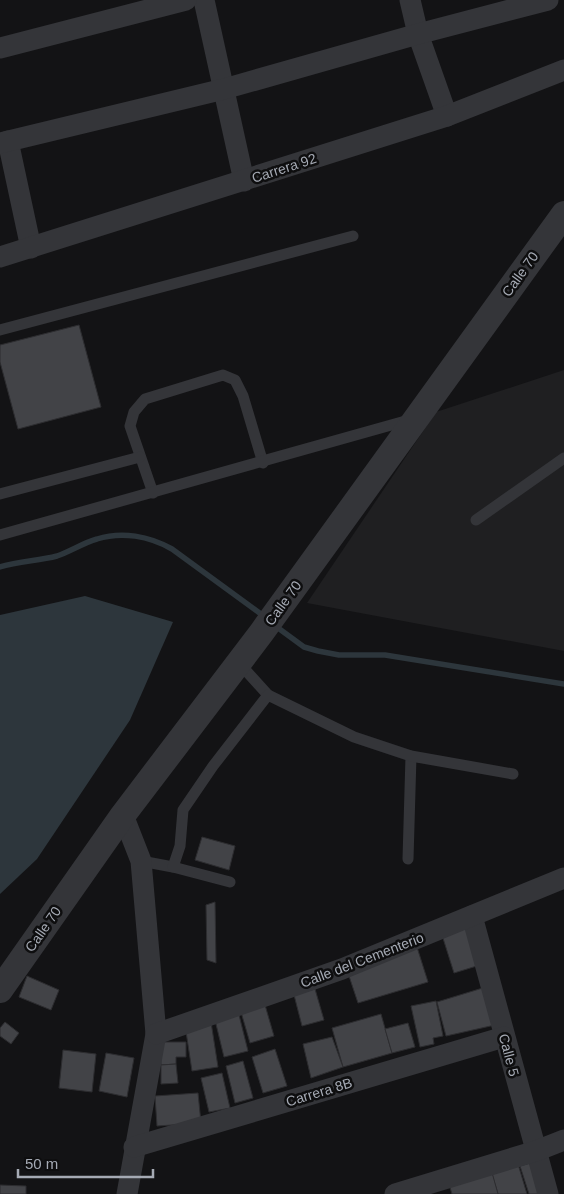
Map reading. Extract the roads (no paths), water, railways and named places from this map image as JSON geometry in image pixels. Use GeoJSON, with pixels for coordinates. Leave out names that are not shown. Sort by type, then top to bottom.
{"type":"FeatureCollection","features":[{"type":"Feature","properties":{"kind":"street"},"geometry":{"type":"LineString","coordinates":[[0,48],[186,0]]}},
{"type":"Feature","properties":{"kind":"street"},"geometry":{"type":"LineString","coordinates":[[204,0],[244,181]]}},
{"type":"Feature","properties":{"kind":"street"},"geometry":{"type":"LineString","coordinates":[[410,0],[418,34],[447,116]]}},
{"type":"Feature","properties":{"kind":"street"},"geometry":{"type":"LineString","coordinates":[[31,248],[4,142],[224,89],[418,34],[548,0]]}},
{"type":"Feature","properties":{"kind":"street","name":"Carrera 92"},"geometry":{"type":"LineString","coordinates":[[0,257],[447,116],[564,70]]}},
{"type":"Feature","properties":{"kind":"street","name":"Calle 70"},"geometry":{"type":"LineString","coordinates":[[0,990],[123,815],[262,632],[564,214]]}},
{"type":"Feature","properties":{"kind":"street"},"geometry":{"type":"LineString","coordinates":[[123,815],[141,861],[156,1034],[127,1194]]}},
{"type":"Feature","properties":{"kind":"street","name":"Calle del Cementerio"},"geometry":{"type":"LineString","coordinates":[[156,1034],[342,969],[564,878]]}},
{"type":"Feature","properties":{"kind":"street","name":"Calle 5"},"geometry":{"type":"LineString","coordinates":[[472,916],[548,1194]]}},
{"type":"Feature","properties":{"kind":"street","name":"Carrera 8B"},"geometry":{"type":"LineString","coordinates":[[134,1147],[504,1037]]}},
{"type":"Feature","properties":{"kind":"street"},"geometry":{"type":"LineString","coordinates":[[395,1194],[536,1151],[564,1140]]}},
{"type":"Feature","properties":{"kind":"lane"},"geometry":{"type":"LineString","coordinates":[[0,330],[353,236]]}},
{"type":"Feature","properties":{"kind":"lane"},"geometry":{"type":"LineString","coordinates":[[153,493],[130,426],[134,412],[145,399],[223,375],[235,380],[243,396],[263,462]]}},
{"type":"Feature","properties":{"kind":"lane"},"geometry":{"type":"LineString","coordinates":[[0,536],[415,419]]}},
{"type":"Feature","properties":{"kind":"lane"},"geometry":{"type":"LineString","coordinates":[[0,494],[140,457]]}},
{"type":"Feature","properties":{"kind":"lane"},"geometry":{"type":"LineString","coordinates":[[476,520],[564,458]]}},
{"type":"Feature","properties":{"kind":"lane"},"geometry":{"type":"LineString","coordinates":[[239,663],[268,695],[354,737],[411,756],[513,774]]}},
{"type":"Feature","properties":{"kind":"lane"},"geometry":{"type":"LineString","coordinates":[[173,867],[180,846],[180,822],[183,810],[213,766],[268,695]]}},
{"type":"Feature","properties":{"kind":"lane"},"geometry":{"type":"LineString","coordinates":[[408,859],[411,756]]}},
{"type":"Feature","properties":{"kind":"lane"},"geometry":{"type":"LineString","coordinates":[[141,861],[173,867],[230,882]]}},
{"type":"Feature","properties":{"kind":"waterway"},"geometry":{"type":"LineString","coordinates":[[0,567],[57,556],[97,539],[116,535],[135,536],[154,541],[172,549],[265,617]]}},
{"type":"Feature","properties":{"kind":"waterway"},"geometry":{"type":"LineString","coordinates":[[274,625],[304,647],[318,651],[339,655],[385,655],[564,684]]}}]}
